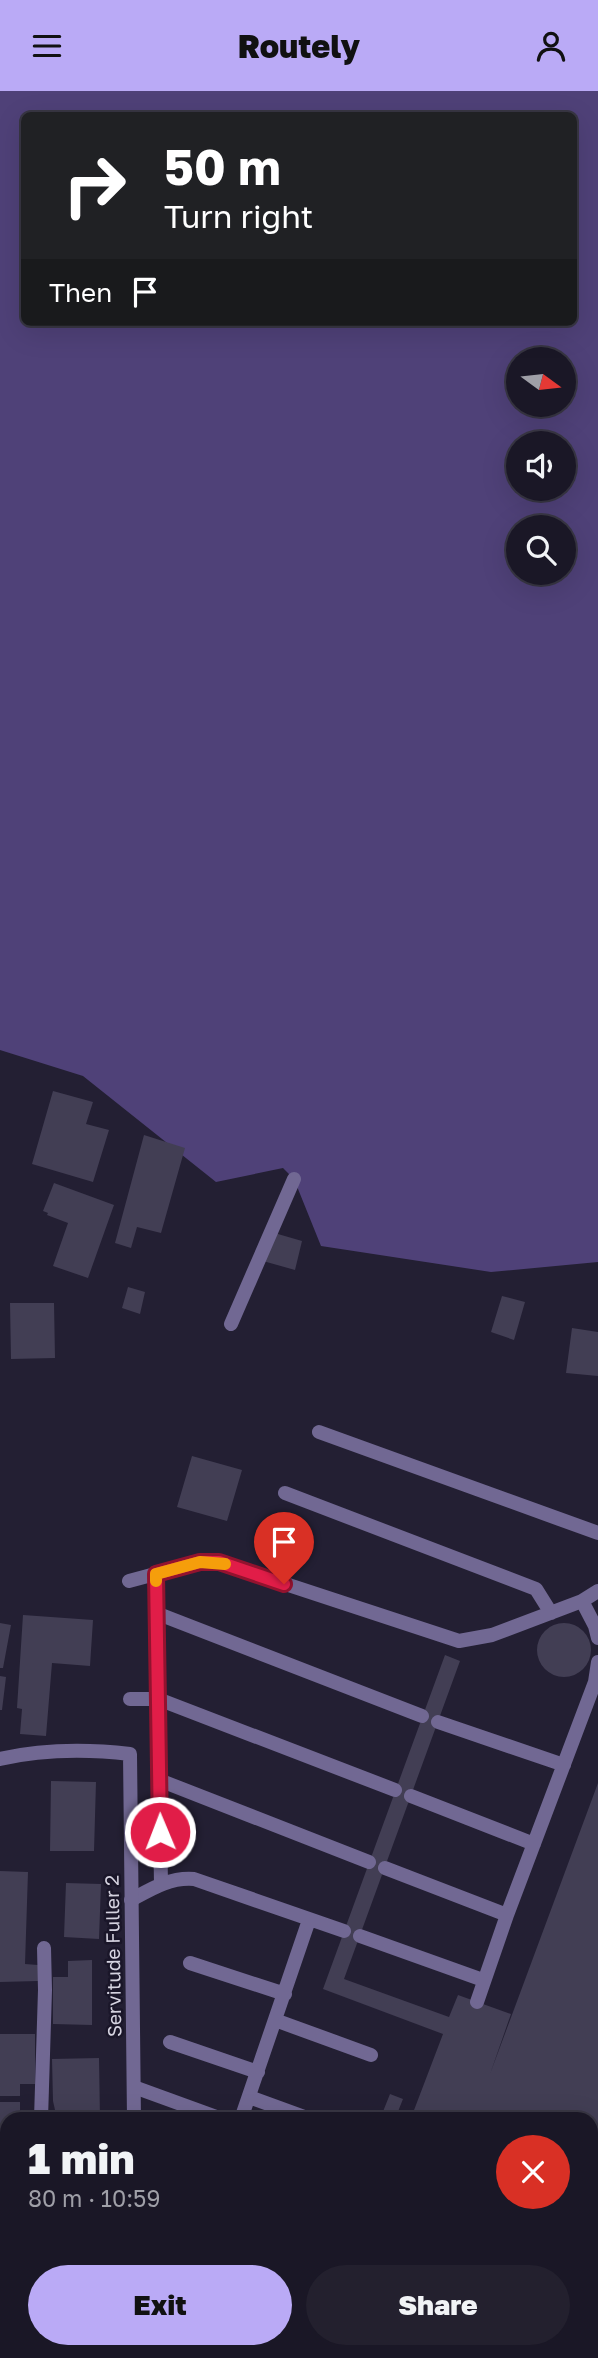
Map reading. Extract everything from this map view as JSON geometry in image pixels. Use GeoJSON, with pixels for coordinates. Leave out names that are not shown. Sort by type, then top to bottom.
{"type":"FeatureCollection","features":[{"type":"Feature","properties":{"kind":"street"},"geometry":{"type":"LineString","coordinates":[[231,1324],[294,1179]]}},
{"type":"Feature","properties":{"kind":"street"},"geometry":{"type":"LineString","coordinates":[[319,1432],[598,1533]]}},
{"type":"Feature","properties":{"kind":"street"},"geometry":{"type":"LineString","coordinates":[[285,1493],[536,1589],[551,1613]]}},
{"type":"Feature","properties":{"kind":"street"},"geometry":{"type":"LineString","coordinates":[[129,1581],[200,1562],[219,1562],[459,1641],[492,1635],[582,1601],[598,1591]]}},
{"type":"Feature","properties":{"kind":"street"},"geometry":{"type":"LineString","coordinates":[[156,1574],[161,1884]]}},
{"type":"Feature","properties":{"kind":"street"},"geometry":{"type":"LineString","coordinates":[[582,1601],[598,1638]]}},
{"type":"Feature","properties":{"kind":"street"},"geometry":{"type":"LineString","coordinates":[[156,1613],[422,1716]]}},
{"type":"Feature","properties":{"kind":"street"},"geometry":{"type":"LineString","coordinates":[[477,2001],[595,1682],[598,1662]]}},
{"type":"Feature","properties":{"kind":"street"},"geometry":{"type":"LineString","coordinates":[[130,1699],[158,1699],[395,1790]]}},
{"type":"Feature","properties":{"kind":"street"},"geometry":{"type":"LineString","coordinates":[[438,1722],[564,1765]]}},
{"type":"Feature","properties":{"kind":"street","name":"Servitude Fuller 2"},"geometry":{"type":"LineString","coordinates":[[0,1759],[62,1750],[95,1750],[130,1755],[134,2112]]}},
{"type":"Feature","properties":{"kind":"street"},"geometry":{"type":"LineString","coordinates":[[159,1780],[369,1862]]}},
{"type":"Feature","properties":{"kind":"street"},"geometry":{"type":"LineString","coordinates":[[411,1796],[534,1844]]}},
{"type":"Feature","properties":{"kind":"street"},"geometry":{"type":"LineString","coordinates":[[385,1868],[507,1915]]}},
{"type":"Feature","properties":{"kind":"street"},"geometry":{"type":"LineString","coordinates":[[131,1900],[161,1884],[184,1878],[194,1879],[344,1931]]}},
{"type":"Feature","properties":{"kind":"street"},"geometry":{"type":"LineString","coordinates":[[244,2112],[309,1920]]}},
{"type":"Feature","properties":{"kind":"street"},"geometry":{"type":"LineString","coordinates":[[360,1936],[484,1980]]}},
{"type":"Feature","properties":{"kind":"street"},"geometry":{"type":"LineString","coordinates":[[41,2112],[44,1948]]}},
{"type":"Feature","properties":{"kind":"street"},"geometry":{"type":"LineString","coordinates":[[190,1963],[285,1994]]}},
{"type":"Feature","properties":{"kind":"street"},"geometry":{"type":"LineString","coordinates":[[275,2020],[371,2055]]}},
{"type":"Feature","properties":{"kind":"street"},"geometry":{"type":"LineString","coordinates":[[170,2042],[258,2072]]}},
{"type":"Feature","properties":{"kind":"street"},"geometry":{"type":"LineString","coordinates":[[134,2087],[203,2112]]}},
{"type":"Feature","properties":{"kind":"street"},"geometry":{"type":"LineString","coordinates":[[249,2097],[291,2112]]}},
{"type":"Feature","properties":{"kind":"shaded area"},"geometry":{"type":"Polygon","coordinates":[[[0,91],[598,91],[598,1262],[491,1272],[321,1246],[294,1179],[283,1168],[216,1182],[83,1076],[0,1050],[0,91]]]}},
{"type":"Feature","properties":{"kind":"building"},"geometry":{"type":"Polygon","coordinates":[[[53,1091],[93,1102],[86,1124],[109,1130],[93,1182],[32,1164],[53,1091]]]}},
{"type":"Feature","properties":{"kind":"building"},"geometry":{"type":"Polygon","coordinates":[[[144,1135],[185,1148],[161,1233],[137,1227],[131,1248],[115,1243],[144,1135]]]}},
{"type":"Feature","properties":{"kind":"building"},"geometry":{"type":"Polygon","coordinates":[[[54,1183],[114,1205],[88,1278],[53,1266],[68,1223],[43,1211],[54,1183]]]}},
{"type":"Feature","properties":{"kind":"building"},"geometry":{"type":"Polygon","coordinates":[[[271,1232],[302,1241],[295,1270],[263,1261],[271,1232]]]}},
{"type":"Feature","properties":{"kind":"building"},"geometry":{"type":"Polygon","coordinates":[[[128,1287],[145,1292],[140,1314],[122,1308],[128,1287]]]}},
{"type":"Feature","properties":{"kind":"building"},"geometry":{"type":"Polygon","coordinates":[[[502,1296],[525,1302],[514,1340],[491,1332],[502,1296]]]}},
{"type":"Feature","properties":{"kind":"building"},"geometry":{"type":"Polygon","coordinates":[[[10,1303],[54,1303],[55,1358],[11,1359],[10,1303]]]}},
{"type":"Feature","properties":{"kind":"building"},"geometry":{"type":"Polygon","coordinates":[[[572,1328],[598,1332],[598,1376],[566,1373],[572,1328]]]}},
{"type":"Feature","properties":{"kind":"building"},"geometry":{"type":"Polygon","coordinates":[[[192,1456],[242,1470],[227,1521],[177,1507],[192,1456]]]}},
{"type":"Feature","properties":{"kind":"building"},"geometry":{"type":"Polygon","coordinates":[[[23,1615],[93,1620],[90,1666],[52,1663],[46,1736],[20,1734],[22,1709],[17,1708],[23,1615]]]}},
{"type":"Feature","properties":{"kind":"building"},"geometry":{"type":"Polygon","coordinates":[[[0,1623],[11,1625],[3,1668],[0,1668],[0,1623]]]}},
{"type":"Feature","properties":{"kind":"building"},"geometry":{"type":"Polygon","coordinates":[[[564,1623],[583,1631],[591,1650],[583,1669],[564,1677],[545,1669],[537,1650],[545,1631],[564,1623]]]}},
{"type":"Feature","properties":{"kind":"building"},"geometry":{"type":"Polygon","coordinates":[[[445,1655],[460,1661],[344,1979],[449,2017],[458,1995],[511,2014],[490,2074],[598,1783],[598,2112],[413,2112],[443,2034],[323,1989],[445,1655]]]}},
{"type":"Feature","properties":{"kind":"building"},"geometry":{"type":"Polygon","coordinates":[[[0,1676],[6,1677],[2,1710],[0,1710],[0,1676]]]}},
{"type":"Feature","properties":{"kind":"building"},"geometry":{"type":"Polygon","coordinates":[[[51,1781],[96,1782],[94,1851],[50,1851],[51,1781]]]}},
{"type":"Feature","properties":{"kind":"building"},"geometry":{"type":"Polygon","coordinates":[[[0,1871],[28,1872],[25,1964],[38,1965],[38,1981],[0,1982],[0,1871]]]}},
{"type":"Feature","properties":{"kind":"building"},"geometry":{"type":"Polygon","coordinates":[[[66,1883],[101,1884],[99,1939],[64,1937],[66,1883]]]}},
{"type":"Feature","properties":{"kind":"building"},"geometry":{"type":"Polygon","coordinates":[[[92,1960],[92,2025],[53,2024],[53,1977],[68,1977],[68,1961],[92,1960]]]}},
{"type":"Feature","properties":{"kind":"building"},"geometry":{"type":"Polygon","coordinates":[[[0,2034],[35,2034],[35,2084],[20,2084],[20,2096],[0,2096],[0,2034]]]}},
{"type":"Feature","properties":{"kind":"building"},"geometry":{"type":"Polygon","coordinates":[[[99,2058],[100,2112],[55,2112],[52,2059],[99,2058]]]}},
{"type":"Feature","properties":{"kind":"building"},"geometry":{"type":"Polygon","coordinates":[[[390,2094],[403,2099],[398,2112],[383,2112],[390,2094]]]}},
{"type":"Feature","properties":{"kind":"building"},"geometry":{"type":"Polygon","coordinates":[[[0,2102],[20,2102],[20,2112],[0,2112],[0,2102]]]}},
{"type":"Feature","properties":{"kind":"slow traffic"},"geometry":{"type":"LineString","coordinates":[[156,1581],[156,1574],[200,1562],[225,1564]]}},
{"type":"Feature","properties":{"kind":"route"},"geometry":{"type":"LineString","coordinates":[[160,1832],[156,1574],[200,1562],[219,1562],[284,1584]]}}]}
